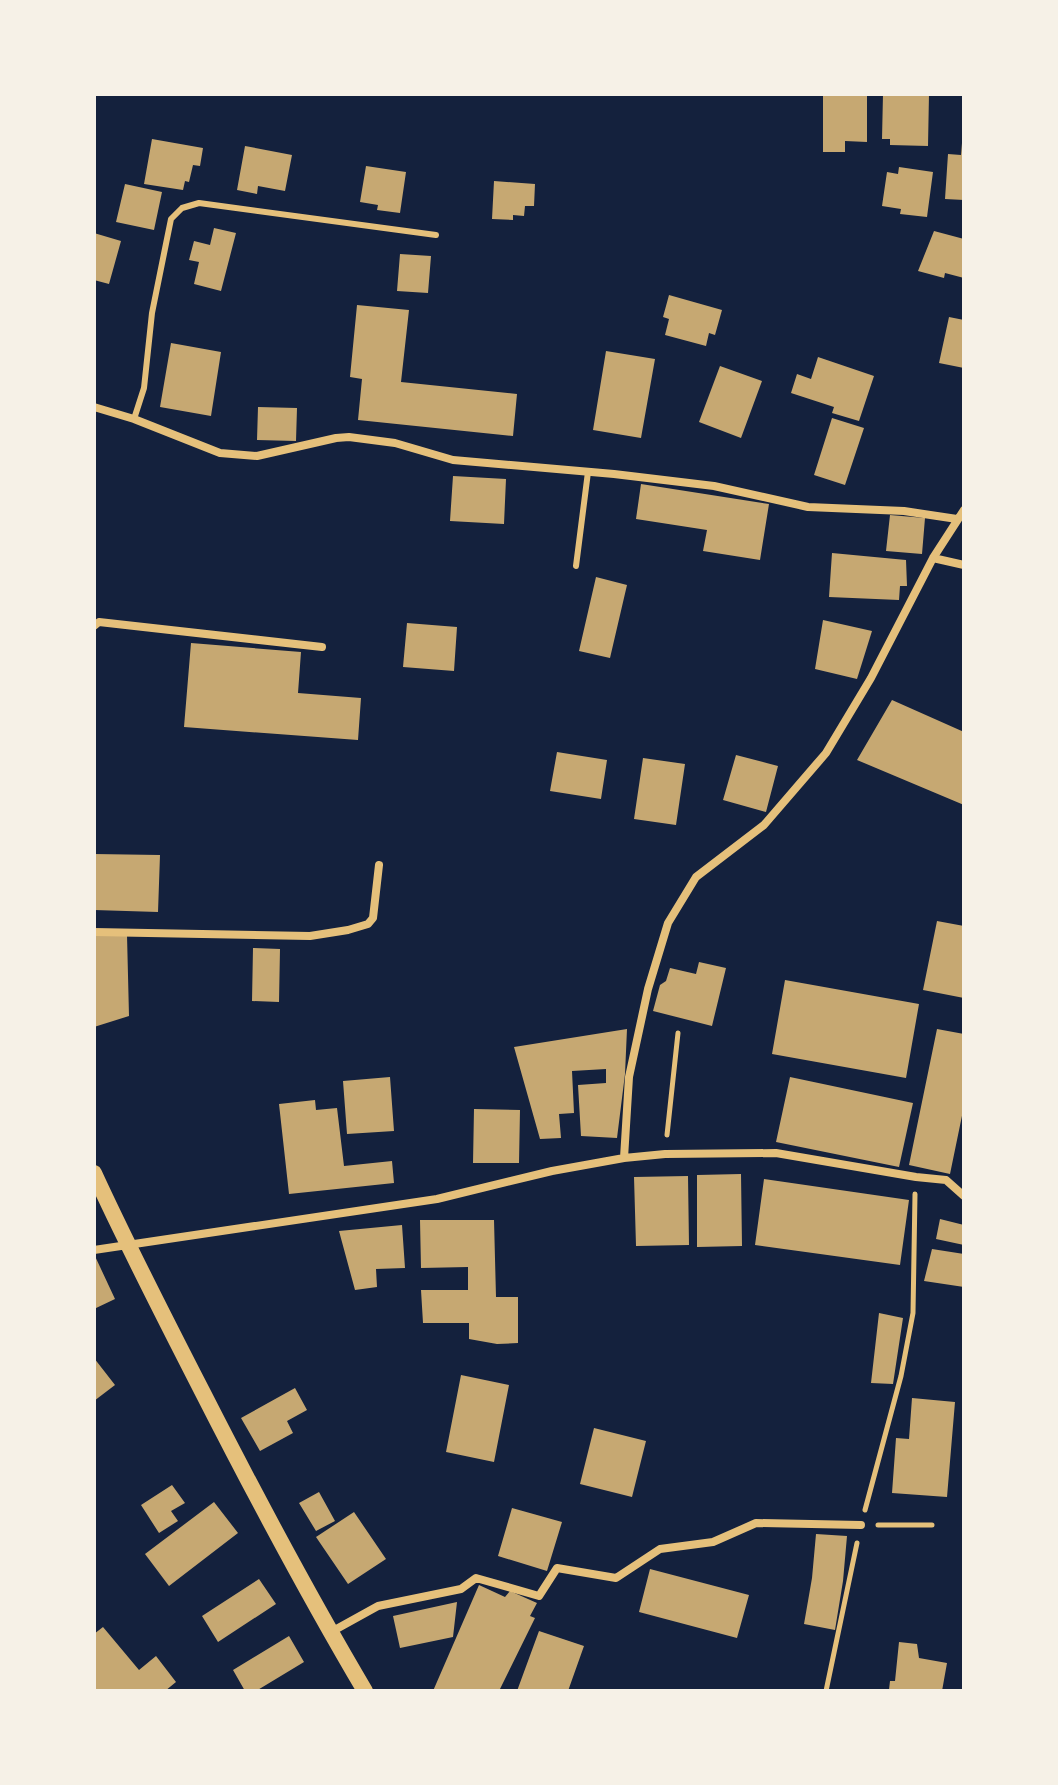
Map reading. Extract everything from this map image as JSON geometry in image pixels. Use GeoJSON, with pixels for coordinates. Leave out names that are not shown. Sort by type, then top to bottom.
{"type":"FeatureCollection","features":[{"type":"Feature","properties":{"kind":"main road"},"geometry":{"type":"LineString","coordinates":[[94,1173],[127,1245],[252,1489],[365,1691]]}},
{"type":"Feature","properties":{"kind":"street"},"geometry":{"type":"LineString","coordinates":[[94,407],[134,419],[220,453],[257,456],[349,437],[395,443],[453,460],[714,486],[808,507],[904,511],[957,519]]}},
{"type":"Feature","properties":{"kind":"street"},"geometry":{"type":"LineString","coordinates":[[624,1158],[629,1077],[648,989],[668,923],[696,877],[764,825],[826,753],[871,678],[933,558],[964,510]]}},
{"type":"Feature","properties":{"kind":"street"},"geometry":{"type":"LineString","coordinates":[[933,558],[964,565]]}},
{"type":"Feature","properties":{"kind":"street"},"geometry":{"type":"LineString","coordinates":[[94,626],[99,622],[322,647]]}},
{"type":"Feature","properties":{"kind":"street"},"geometry":{"type":"LineString","coordinates":[[94,932],[310,936],[348,930],[368,924],[373,918],[379,865]]}},
{"type":"Feature","properties":{"kind":"street"},"geometry":{"type":"LineString","coordinates":[[94,1250],[437,1199],[552,1171],[665,1154],[776,1153],[946,1180],[964,1196]]}},
{"type":"Feature","properties":{"kind":"street"},"geometry":{"type":"LineString","coordinates":[[331,1633],[378,1606],[461,1589],[476,1578],[539,1596],[557,1568],[616,1578],[660,1549],[713,1542],[756,1523],[861,1525]]}},
{"type":"Feature","properties":{"kind":"lane"},"geometry":{"type":"LineString","coordinates":[[134,419],[144,388],[152,313],[171,219],[182,208],[199,203],[436,235]]}},
{"type":"Feature","properties":{"kind":"lane"},"geometry":{"type":"LineString","coordinates":[[576,566],[588,472]]}},
{"type":"Feature","properties":{"kind":"path"},"geometry":{"type":"LineString","coordinates":[[665,1154],[678,1033]]}},
{"type":"Feature","properties":{"kind":"path"},"geometry":{"type":"LineString","coordinates":[[826,1691],[861,1525],[901,1376],[913,1313],[916,1177]]}},
{"type":"Feature","properties":{"kind":"path"},"geometry":{"type":"LineString","coordinates":[[861,1525],[932,1525]]}},
{"type":"Feature","properties":{"kind":"building"},"geometry":{"type":"Polygon","coordinates":[[[823,94],[867,94],[867,142],[845,141],[845,152],[823,152],[823,94]]]}},
{"type":"Feature","properties":{"kind":"building"},"geometry":{"type":"Polygon","coordinates":[[[883,94],[929,94],[928,146],[890,145],[890,139],[882,139],[883,94]]]}},
{"type":"Feature","properties":{"kind":"building"},"geometry":{"type":"Polygon","coordinates":[[[152,139],[203,148],[200,166],[193,165],[189,182],[185,181],[183,190],[144,184],[152,139]]]}},
{"type":"Feature","properties":{"kind":"building"},"geometry":{"type":"Polygon","coordinates":[[[962,143],[964,200],[945,199],[948,154],[961,155],[962,143]]]}},
{"type":"Feature","properties":{"kind":"building"},"geometry":{"type":"Polygon","coordinates":[[[245,146],[292,155],[285,191],[258,186],[257,194],[237,190],[245,146]]]}},
{"type":"Feature","properties":{"kind":"building"},"geometry":{"type":"Polygon","coordinates":[[[366,166],[406,172],[400,213],[377,210],[378,205],[360,202],[366,166]]]}},
{"type":"Feature","properties":{"kind":"building"},"geometry":{"type":"Polygon","coordinates":[[[899,167],[933,172],[927,217],[900,214],[901,209],[882,206],[887,172],[898,174],[899,167]]]}},
{"type":"Feature","properties":{"kind":"building"},"geometry":{"type":"Polygon","coordinates":[[[494,181],[535,184],[534,206],[525,206],[524,216],[513,215],[513,220],[492,219],[494,181]]]}},
{"type":"Feature","properties":{"kind":"building"},"geometry":{"type":"Polygon","coordinates":[[[125,184],[162,192],[154,230],[116,222],[125,184]]]}},
{"type":"Feature","properties":{"kind":"building"},"geometry":{"type":"Polygon","coordinates":[[[214,228],[236,233],[221,291],[194,284],[199,262],[189,260],[194,241],[210,245],[214,228]]]}},
{"type":"Feature","properties":{"kind":"building"},"geometry":{"type":"Polygon","coordinates":[[[934,231],[964,239],[964,278],[945,273],[944,278],[918,271],[934,231]]]}},
{"type":"Feature","properties":{"kind":"building"},"geometry":{"type":"Polygon","coordinates":[[[94,233],[121,241],[109,284],[94,280],[94,233]]]}},
{"type":"Feature","properties":{"kind":"building"},"geometry":{"type":"Polygon","coordinates":[[[400,254],[431,256],[428,293],[397,291],[400,254]]]}},
{"type":"Feature","properties":{"kind":"building"},"geometry":{"type":"Polygon","coordinates":[[[669,295],[722,310],[715,335],[709,333],[706,346],[665,335],[669,319],[663,317],[669,295]]]}},
{"type":"Feature","properties":{"kind":"building"},"geometry":{"type":"Polygon","coordinates":[[[357,305],[409,310],[401,382],[517,394],[513,436],[358,420],[362,379],[350,377],[357,305]]]}},
{"type":"Feature","properties":{"kind":"building"},"geometry":{"type":"Polygon","coordinates":[[[949,317],[964,320],[964,368],[939,363],[949,317]]]}},
{"type":"Feature","properties":{"kind":"building"},"geometry":{"type":"Polygon","coordinates":[[[171,343],[221,352],[211,416],[160,407],[171,343]]]}},
{"type":"Feature","properties":{"kind":"building"},"geometry":{"type":"Polygon","coordinates":[[[606,351],[655,359],[641,438],[593,430],[606,351]]]}},
{"type":"Feature","properties":{"kind":"building"},"geometry":{"type":"Polygon","coordinates":[[[818,357],[874,376],[859,421],[832,413],[834,407],[791,393],[797,374],[811,379],[818,357]]]}},
{"type":"Feature","properties":{"kind":"building"},"geometry":{"type":"Polygon","coordinates":[[[720,366],[762,381],[741,438],[699,422],[720,366]]]}},
{"type":"Feature","properties":{"kind":"building"},"geometry":{"type":"Polygon","coordinates":[[[258,407],[297,408],[296,441],[257,440],[258,407]]]}},
{"type":"Feature","properties":{"kind":"building"},"geometry":{"type":"Polygon","coordinates":[[[832,418],[864,428],[845,485],[814,475],[832,418]]]}},
{"type":"Feature","properties":{"kind":"building"},"geometry":{"type":"Polygon","coordinates":[[[453,476],[506,479],[504,524],[450,521],[453,476]]]}},
{"type":"Feature","properties":{"kind":"building"},"geometry":{"type":"Polygon","coordinates":[[[641,484],[769,504],[760,560],[703,551],[707,530],[636,519],[641,484]]]}},
{"type":"Feature","properties":{"kind":"building"},"geometry":{"type":"Polygon","coordinates":[[[890,515],[925,518],[922,554],[886,551],[890,515]]]}},
{"type":"Feature","properties":{"kind":"building"},"geometry":{"type":"Polygon","coordinates":[[[832,553],[906,560],[907,586],[900,586],[899,600],[829,597],[832,553]]]}},
{"type":"Feature","properties":{"kind":"building"},"geometry":{"type":"Polygon","coordinates":[[[596,577],[627,585],[610,658],[579,651],[596,577]]]}},
{"type":"Feature","properties":{"kind":"building"},"geometry":{"type":"Polygon","coordinates":[[[823,620],[872,631],[857,679],[815,669],[823,620]]]}},
{"type":"Feature","properties":{"kind":"building"},"geometry":{"type":"Polygon","coordinates":[[[407,623],[457,627],[454,671],[403,667],[407,623]]]}},
{"type":"Feature","properties":{"kind":"building"},"geometry":{"type":"Polygon","coordinates":[[[191,643],[301,652],[298,693],[361,698],[358,740],[184,727],[191,643]]]}},
{"type":"Feature","properties":{"kind":"building"},"geometry":{"type":"Polygon","coordinates":[[[892,700],[964,732],[964,805],[857,760],[892,700]]]}},
{"type":"Feature","properties":{"kind":"building"},"geometry":{"type":"Polygon","coordinates":[[[557,752],[607,760],[601,799],[550,791],[557,752]]]}},
{"type":"Feature","properties":{"kind":"building"},"geometry":{"type":"Polygon","coordinates":[[[736,755],[778,766],[766,812],[723,800],[736,755]]]}},
{"type":"Feature","properties":{"kind":"building"},"geometry":{"type":"Polygon","coordinates":[[[643,758],[685,764],[676,825],[634,819],[643,758]]]}},
{"type":"Feature","properties":{"kind":"building"},"geometry":{"type":"Polygon","coordinates":[[[94,854],[160,855],[158,912],[94,910],[94,854]]]}},
{"type":"Feature","properties":{"kind":"building"},"geometry":{"type":"Polygon","coordinates":[[[937,921],[964,926],[964,998],[923,990],[937,921]]]}},
{"type":"Feature","properties":{"kind":"building"},"geometry":{"type":"Polygon","coordinates":[[[127,935],[129,1016],[94,1027],[94,936],[127,935]]]}},
{"type":"Feature","properties":{"kind":"building"},"geometry":{"type":"Polygon","coordinates":[[[253,948],[280,949],[279,1002],[252,1001],[253,948]]]}},
{"type":"Feature","properties":{"kind":"building"},"geometry":{"type":"Polygon","coordinates":[[[699,962],[726,968],[712,1026],[653,1011],[660,985],[666,981],[670,968],[696,974],[699,962]]]}},
{"type":"Feature","properties":{"kind":"building"},"geometry":{"type":"Polygon","coordinates":[[[785,980],[919,1004],[906,1078],[772,1054],[785,980]]]}},
{"type":"Feature","properties":{"kind":"building"},"geometry":{"type":"Polygon","coordinates":[[[627,1029],[617,1138],[581,1136],[578,1085],[606,1083],[606,1069],[572,1071],[574,1113],[559,1114],[561,1138],[540,1139],[514,1047],[627,1029]]]}},
{"type":"Feature","properties":{"kind":"building"},"geometry":{"type":"Polygon","coordinates":[[[937,1029],[964,1034],[964,1106],[950,1174],[909,1165],[937,1029]]]}},
{"type":"Feature","properties":{"kind":"building"},"geometry":{"type":"Polygon","coordinates":[[[390,1077],[394,1131],[347,1134],[343,1081],[390,1077]]]}},
{"type":"Feature","properties":{"kind":"building"},"geometry":{"type":"Polygon","coordinates":[[[790,1077],[913,1103],[899,1167],[776,1142],[790,1077]]]}},
{"type":"Feature","properties":{"kind":"building"},"geometry":{"type":"Polygon","coordinates":[[[315,1100],[316,1110],[337,1108],[344,1166],[392,1161],[394,1183],[289,1194],[279,1104],[315,1100]]]}},
{"type":"Feature","properties":{"kind":"building"},"geometry":{"type":"Polygon","coordinates":[[[474,1109],[520,1110],[519,1163],[473,1163],[474,1109]]]}},
{"type":"Feature","properties":{"kind":"building"},"geometry":{"type":"Polygon","coordinates":[[[741,1174],[742,1246],[697,1247],[697,1175],[741,1174]]]}},
{"type":"Feature","properties":{"kind":"building"},"geometry":{"type":"Polygon","coordinates":[[[688,1176],[689,1245],[636,1246],[634,1177],[688,1176]]]}},
{"type":"Feature","properties":{"kind":"building"},"geometry":{"type":"Polygon","coordinates":[[[764,1179],[909,1200],[900,1265],[755,1245],[764,1179]]]}},
{"type":"Feature","properties":{"kind":"building"},"geometry":{"type":"Polygon","coordinates":[[[940,1219],[964,1225],[964,1245],[936,1239],[940,1219]]]}},
{"type":"Feature","properties":{"kind":"building"},"geometry":{"type":"Polygon","coordinates":[[[420,1220],[494,1220],[496,1297],[518,1297],[518,1343],[497,1344],[469,1339],[469,1323],[423,1323],[421,1290],[468,1290],[468,1267],[421,1268],[420,1220]]]}},
{"type":"Feature","properties":{"kind":"building"},"geometry":{"type":"Polygon","coordinates":[[[402,1225],[405,1268],[376,1269],[377,1287],[355,1290],[339,1231],[402,1225]]]}},
{"type":"Feature","properties":{"kind":"building"},"geometry":{"type":"Polygon","coordinates":[[[932,1249],[964,1254],[964,1287],[924,1281],[932,1249]]]}},
{"type":"Feature","properties":{"kind":"building"},"geometry":{"type":"Polygon","coordinates":[[[94,1254],[115,1299],[94,1309],[94,1254]]]}},
{"type":"Feature","properties":{"kind":"building"},"geometry":{"type":"Polygon","coordinates":[[[879,1313],[903,1318],[893,1384],[871,1383],[879,1313]]]}},
{"type":"Feature","properties":{"kind":"building"},"geometry":{"type":"Polygon","coordinates":[[[94,1358],[115,1385],[94,1401],[94,1358]]]}},
{"type":"Feature","properties":{"kind":"building"},"geometry":{"type":"Polygon","coordinates":[[[461,1375],[509,1385],[494,1462],[446,1452],[461,1375]]]}},
{"type":"Feature","properties":{"kind":"building"},"geometry":{"type":"Polygon","coordinates":[[[295,1388],[307,1410],[287,1421],[293,1433],[260,1451],[241,1418],[295,1388]]]}},
{"type":"Feature","properties":{"kind":"building"},"geometry":{"type":"Polygon","coordinates":[[[912,1398],[955,1402],[947,1497],[892,1493],[896,1438],[909,1439],[912,1398]]]}},
{"type":"Feature","properties":{"kind":"building"},"geometry":{"type":"Polygon","coordinates":[[[594,1428],[646,1441],[632,1497],[580,1484],[594,1428]]]}},
{"type":"Feature","properties":{"kind":"building"},"geometry":{"type":"Polygon","coordinates":[[[172,1485],[185,1503],[171,1511],[178,1521],[159,1533],[141,1505],[172,1485]]]}},
{"type":"Feature","properties":{"kind":"building"},"geometry":{"type":"Polygon","coordinates":[[[319,1492],[335,1521],[316,1531],[299,1503],[319,1492]]]}},
{"type":"Feature","properties":{"kind":"building"},"geometry":{"type":"Polygon","coordinates":[[[214,1502],[238,1533],[169,1586],[145,1554],[214,1502]]]}},
{"type":"Feature","properties":{"kind":"building"},"geometry":{"type":"Polygon","coordinates":[[[512,1508],[562,1522],[547,1571],[498,1556],[512,1508]]]}},
{"type":"Feature","properties":{"kind":"building"},"geometry":{"type":"Polygon","coordinates":[[[354,1512],[386,1559],[348,1584],[316,1537],[354,1512]]]}},
{"type":"Feature","properties":{"kind":"building"},"geometry":{"type":"Polygon","coordinates":[[[816,1534],[847,1536],[835,1630],[804,1624],[816,1534]]]}},
{"type":"Feature","properties":{"kind":"building"},"geometry":{"type":"Polygon","coordinates":[[[650,1569],[749,1595],[737,1638],[639,1612],[650,1569]]]}},
{"type":"Feature","properties":{"kind":"building"},"geometry":{"type":"Polygon","coordinates":[[[259,1579],[276,1604],[218,1642],[202,1616],[259,1579]]]}},
{"type":"Feature","properties":{"kind":"building"},"geometry":{"type":"Polygon","coordinates":[[[479,1585],[505,1597],[510,1591],[537,1603],[530,1616],[535,1618],[499,1691],[433,1691],[479,1585]]]}},
{"type":"Feature","properties":{"kind":"building"},"geometry":{"type":"Polygon","coordinates":[[[457,1602],[453,1637],[400,1648],[393,1616],[457,1602]]]}},
{"type":"Feature","properties":{"kind":"building"},"geometry":{"type":"Polygon","coordinates":[[[103,1627],[139,1670],[156,1656],[176,1682],[165,1691],[94,1691],[94,1634],[103,1627]]]}},
{"type":"Feature","properties":{"kind":"building"},"geometry":{"type":"Polygon","coordinates":[[[539,1631],[584,1646],[568,1691],[517,1691],[539,1631]]]}},
{"type":"Feature","properties":{"kind":"building"},"geometry":{"type":"Polygon","coordinates":[[[289,1636],[304,1662],[256,1691],[245,1691],[233,1670],[289,1636]]]}},
{"type":"Feature","properties":{"kind":"building"},"geometry":{"type":"Polygon","coordinates":[[[899,1642],[917,1644],[919,1658],[947,1663],[942,1691],[889,1690],[890,1681],[895,1681],[899,1642]]]}}]}
